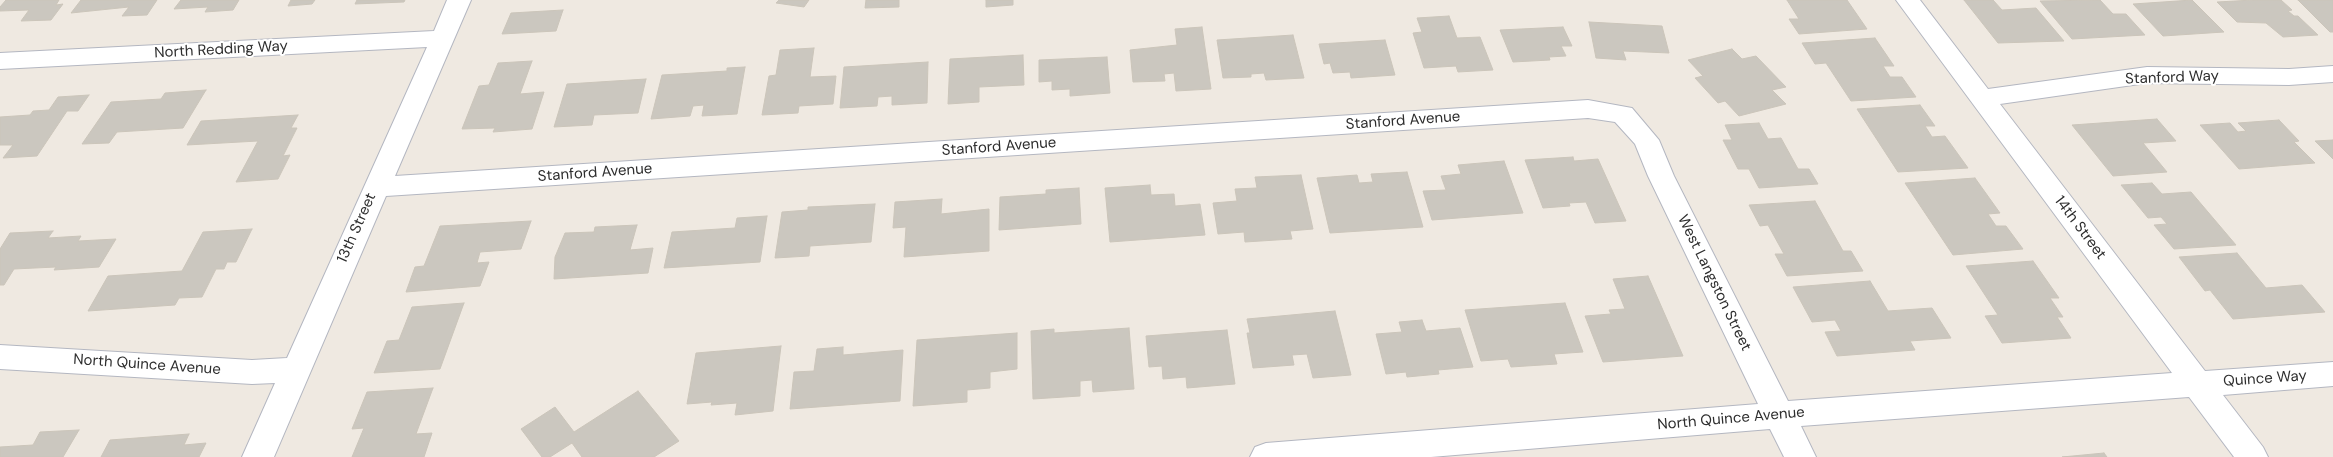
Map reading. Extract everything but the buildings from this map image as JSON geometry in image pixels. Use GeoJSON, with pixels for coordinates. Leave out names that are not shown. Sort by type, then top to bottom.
{"type":"FeatureCollection","features":[{"type":"Feature","properties":{"kind":"street","name":"13th Street"},"geometry":{"type":"LineString","coordinates":[[258,457],[375,187],[459,0]]}},
{"type":"Feature","properties":{"kind":"street","name":"14th Street"},"geometry":{"type":"LineString","coordinates":[[1908,0],[2252,457]]}},
{"type":"Feature","properties":{"kind":"street","name":"North Redding Way"},"geometry":{"type":"LineString","coordinates":[[0,61],[442,38]]}},
{"type":"Feature","properties":{"kind":"street","name":"Stanford Way"},"geometry":{"type":"LineString","coordinates":[[1983,98],[2147,75],[2289,77],[2333,74]]}},
{"type":"Feature","properties":{"kind":"street","name":"Stanford Avenue"},"geometry":{"type":"LineString","coordinates":[[375,187],[1571,110],[1623,114]]}},
{"type":"Feature","properties":{"kind":"street","name":"West Langston Street"},"geometry":{"type":"LineString","coordinates":[[1623,114],[1646,140],[1665,185],[1800,457]]}},
{"type":"Feature","properties":{"kind":"street","name":"North Quince Avenue"},"geometry":{"type":"LineString","coordinates":[[0,357],[60,358],[252,372],[295,370]]}},
{"type":"Feature","properties":{"kind":"street","name":"Quince Way"},"geometry":{"type":"LineString","coordinates":[[2196,383],[2333,374]]}},
{"type":"Feature","properties":{"kind":"street","name":"North Quince Avenue"},"geometry":{"type":"LineString","coordinates":[[1266,457],[2196,383]]}}]}
